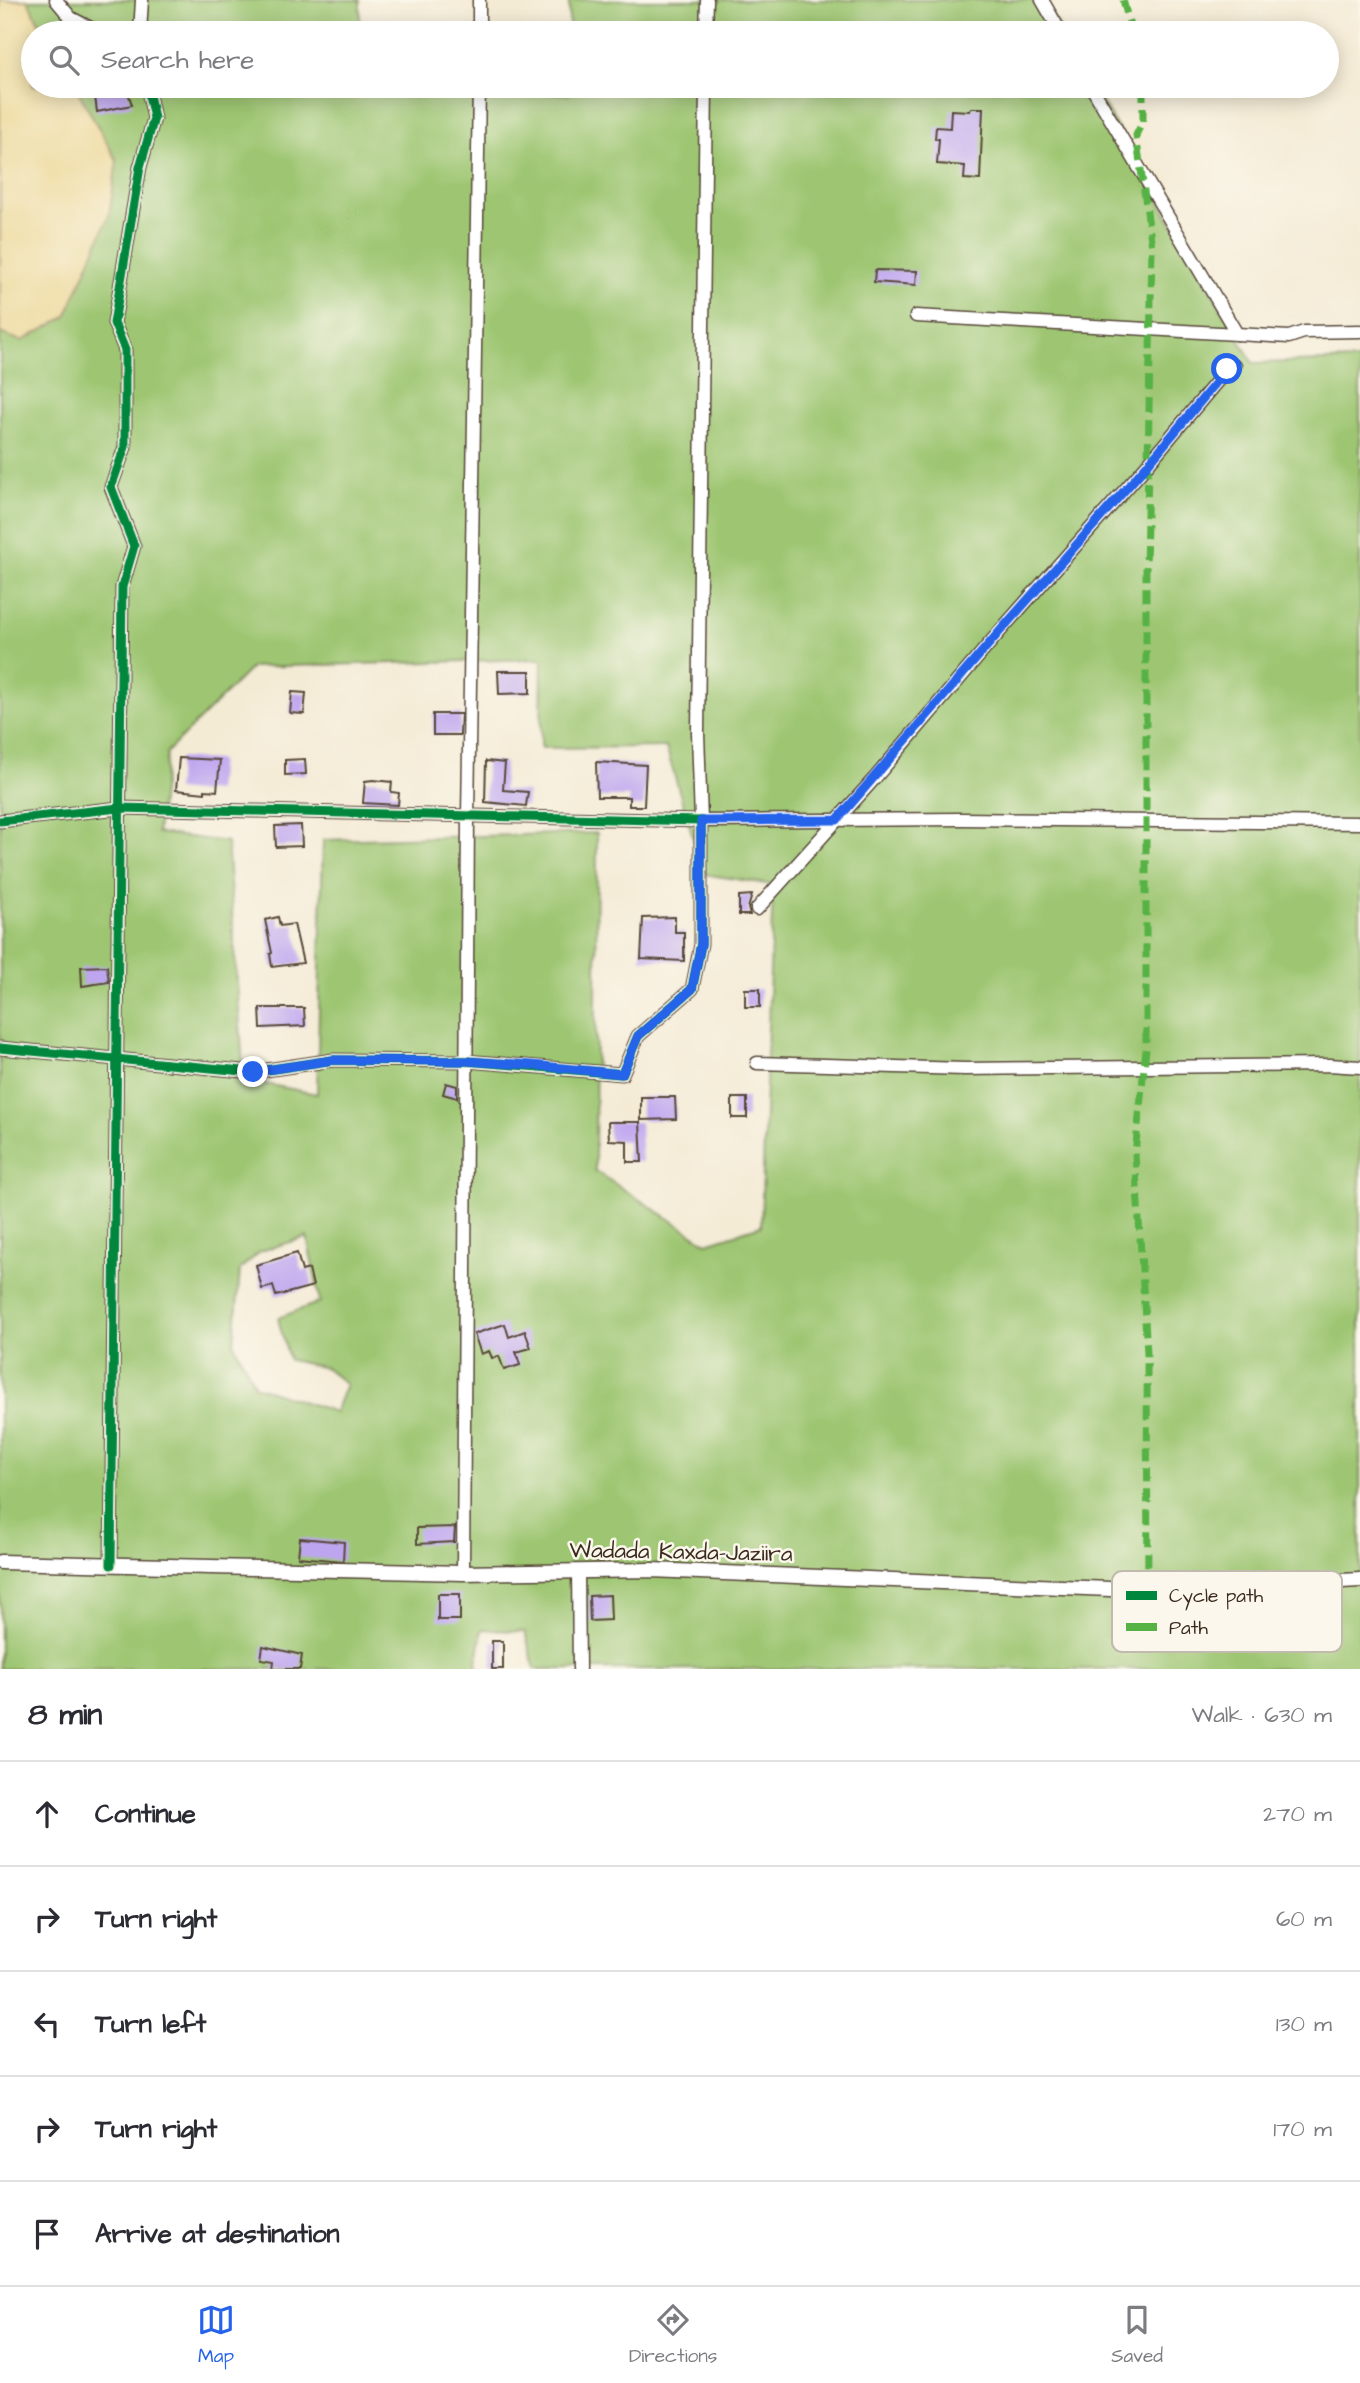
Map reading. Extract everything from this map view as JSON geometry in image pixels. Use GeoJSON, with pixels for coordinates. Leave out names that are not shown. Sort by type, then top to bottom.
{"type":"FeatureCollection","features":[{"type":"Feature","properties":{"kind":"street"},"geometry":{"type":"LineString","coordinates":[[56,0],[77,21]]}},
{"type":"Feature","properties":{"kind":"street"},"geometry":{"type":"LineString","coordinates":[[141,21],[142,0]]}},
{"type":"Feature","properties":{"kind":"street"},"geometry":{"type":"LineString","coordinates":[[479,0],[479,21]]}},
{"type":"Feature","properties":{"kind":"street"},"geometry":{"type":"LineString","coordinates":[[706,21],[707,0]]}},
{"type":"Feature","properties":{"kind":"street"},"geometry":{"type":"LineString","coordinates":[[1042,0],[1054,21]]}},
{"type":"Feature","properties":{"kind":"street"},"geometry":{"type":"LineString","coordinates":[[111,1565],[122,587],[134,546],[111,486],[125,447],[125,349],[114,323],[139,167],[154,118],[149,98]]}},
{"type":"Feature","properties":{"kind":"street"},"geometry":{"type":"LineString","coordinates":[[463,1573],[468,816],[480,98]]}},
{"type":"Feature","properties":{"kind":"street"},"geometry":{"type":"LineString","coordinates":[[622,1074],[638,1036],[692,989],[701,944],[698,733],[706,98]]}},
{"type":"Feature","properties":{"kind":"street"},"geometry":{"type":"LineString","coordinates":[[1098,98],[1237,334]]}},
{"type":"Feature","properties":{"kind":"street"},"geometry":{"type":"LineString","coordinates":[[916,316],[1289,338],[1304,332],[1360,331]]}},
{"type":"Feature","properties":{"kind":"street"},"geometry":{"type":"LineString","coordinates":[[757,909],[1141,473],[1225,375],[1227,369],[1235,366]]}},
{"type":"Feature","properties":{"kind":"street"},"geometry":{"type":"LineString","coordinates":[[0,821],[119,808],[701,821],[1360,823]]}},
{"type":"Feature","properties":{"kind":"street"},"geometry":{"type":"LineString","coordinates":[[0,1048],[253,1072],[333,1060],[466,1061],[637,1073]]}},
{"type":"Feature","properties":{"kind":"street"},"geometry":{"type":"LineString","coordinates":[[757,1063],[965,1069],[1329,1065],[1360,1067]]}},
{"type":"Feature","properties":{"kind":"street","name":"Wadada Kaxda-Jaziira"},"geometry":{"type":"LineString","coordinates":[[0,1562],[463,1573],[652,1570],[1112,1589]]}},
{"type":"Feature","properties":{"kind":"street"},"geometry":{"type":"LineString","coordinates":[[578,1571],[579,1669]]}},
{"type":"Feature","properties":{"kind":"street","name":"Wadada Kaxda-Jaziira"},"geometry":{"type":"LineString","coordinates":[[1342,1581],[1360,1580]]}},
{"type":"Feature","properties":{"kind":"green space"},"geometry":{"type":"Polygon","coordinates":[[[27,0],[360,0],[360,21],[38,21],[27,0]]]}},
{"type":"Feature","properties":{"kind":"green space"},"geometry":{"type":"Polygon","coordinates":[[[569,0],[1043,0],[1056,21],[569,21],[569,0]]]}},
{"type":"Feature","properties":{"kind":"green space"},"geometry":{"type":"Polygon","coordinates":[[[82,98],[1100,98],[1253,363],[1360,360],[1360,1669],[535,1669],[525,1632],[482,1629],[476,1669],[0,1669],[0,333],[22,341],[117,161],[82,98]],[[542,659],[252,667],[167,752],[157,833],[227,842],[244,1080],[317,1094],[323,840],[597,833],[595,1171],[707,1243],[761,1226],[773,885],[704,874],[666,747],[541,748],[542,659]],[[307,1237],[261,1251],[240,1269],[234,1344],[255,1386],[335,1412],[346,1384],[326,1368],[289,1360],[278,1318],[320,1302],[307,1237]]]}},
{"type":"Feature","properties":{"kind":"sand"},"geometry":{"type":"Polygon","coordinates":[[[0,0],[27,0],[38,21],[21,21],[21,98],[82,98],[117,161],[109,216],[66,317],[22,341],[0,333],[0,0]]]}},
{"type":"Feature","properties":{"kind":"building"},"geometry":{"type":"Polygon","coordinates":[[[95,98],[130,98],[132,105],[97,112],[95,98]]]}},
{"type":"Feature","properties":{"kind":"building"},"geometry":{"type":"Polygon","coordinates":[[[971,108],[983,108],[980,180],[964,179],[965,166],[937,164],[939,139],[935,139],[936,127],[950,128],[951,110],[970,111],[971,108]]]}},
{"type":"Feature","properties":{"kind":"building"},"geometry":{"type":"Polygon","coordinates":[[[875,270],[917,271],[916,285],[874,282],[875,270]]]}},
{"type":"Feature","properties":{"kind":"building"},"geometry":{"type":"Polygon","coordinates":[[[498,671],[530,671],[530,693],[499,694],[498,671]]]}},
{"type":"Feature","properties":{"kind":"building"},"geometry":{"type":"Polygon","coordinates":[[[292,692],[306,693],[304,714],[290,713],[292,692]]]}},
{"type":"Feature","properties":{"kind":"building"},"geometry":{"type":"Polygon","coordinates":[[[433,714],[461,714],[460,735],[433,735],[433,714]]]}},
{"type":"Feature","properties":{"kind":"building"},"geometry":{"type":"Polygon","coordinates":[[[179,758],[220,760],[217,791],[205,790],[205,793],[176,790],[179,758]]]}},
{"type":"Feature","properties":{"kind":"building"},"geometry":{"type":"Polygon","coordinates":[[[305,759],[306,774],[285,775],[285,760],[305,759]]]}},
{"type":"Feature","properties":{"kind":"building"},"geometry":{"type":"Polygon","coordinates":[[[486,761],[505,763],[503,790],[528,792],[526,806],[485,802],[486,761]]]}},
{"type":"Feature","properties":{"kind":"building"},"geometry":{"type":"Polygon","coordinates":[[[596,762],[646,765],[644,806],[629,806],[629,797],[597,797],[596,762]]]}},
{"type":"Feature","properties":{"kind":"building"},"geometry":{"type":"Polygon","coordinates":[[[365,781],[392,782],[391,792],[399,793],[398,805],[363,803],[365,781]]]}},
{"type":"Feature","properties":{"kind":"building"},"geometry":{"type":"Polygon","coordinates":[[[301,825],[302,846],[276,847],[275,826],[301,825]]]}},
{"type":"Feature","properties":{"kind":"building"},"geometry":{"type":"Polygon","coordinates":[[[752,895],[748,908],[750,915],[739,915],[739,896],[752,895]]]}},
{"type":"Feature","properties":{"kind":"building"},"geometry":{"type":"Polygon","coordinates":[[[278,917],[280,926],[294,924],[303,963],[272,967],[265,920],[278,917]]]}},
{"type":"Feature","properties":{"kind":"building"},"geometry":{"type":"Polygon","coordinates":[[[675,917],[675,932],[684,932],[684,961],[641,959],[643,918],[675,917]]]}},
{"type":"Feature","properties":{"kind":"building"},"geometry":{"type":"Polygon","coordinates":[[[107,966],[109,982],[82,986],[81,967],[107,966]]]}},
{"type":"Feature","properties":{"kind":"building"},"geometry":{"type":"Polygon","coordinates":[[[745,989],[760,989],[760,1007],[745,1007],[745,989]]]}},
{"type":"Feature","properties":{"kind":"building"},"geometry":{"type":"Polygon","coordinates":[[[260,1008],[304,1008],[305,1026],[261,1028],[260,1008]]]}},
{"type":"Feature","properties":{"kind":"building"},"geometry":{"type":"Polygon","coordinates":[[[446,1083],[457,1086],[457,1098],[443,1094],[446,1083]]]}},
{"type":"Feature","properties":{"kind":"building"},"geometry":{"type":"Polygon","coordinates":[[[641,1097],[675,1097],[676,1119],[641,1120],[641,1097]]]}},
{"type":"Feature","properties":{"kind":"building"},"geometry":{"type":"Polygon","coordinates":[[[732,1098],[747,1098],[747,1118],[732,1118],[732,1098]]]}},
{"type":"Feature","properties":{"kind":"building"},"geometry":{"type":"Polygon","coordinates":[[[608,1122],[640,1122],[642,1162],[627,1162],[627,1141],[609,1140],[608,1122]]]}},
{"type":"Feature","properties":{"kind":"building"},"geometry":{"type":"Polygon","coordinates":[[[297,1253],[302,1271],[309,1269],[313,1286],[276,1296],[273,1286],[262,1289],[256,1265],[297,1253]]]}},
{"type":"Feature","properties":{"kind":"building"},"geometry":{"type":"Polygon","coordinates":[[[505,1324],[509,1337],[525,1331],[531,1348],[516,1352],[520,1365],[504,1370],[499,1356],[492,1358],[489,1351],[481,1354],[474,1334],[505,1324]]]}},
{"type":"Feature","properties":{"kind":"building"},"geometry":{"type":"Polygon","coordinates":[[[455,1527],[454,1542],[417,1544],[417,1528],[455,1527]]]}},
{"type":"Feature","properties":{"kind":"building"},"geometry":{"type":"Polygon","coordinates":[[[300,1538],[344,1542],[343,1561],[298,1557],[300,1538]]]}},
{"type":"Feature","properties":{"kind":"building"},"geometry":{"type":"Polygon","coordinates":[[[438,1594],[460,1594],[460,1620],[438,1620],[438,1594]]]}},
{"type":"Feature","properties":{"kind":"building"},"geometry":{"type":"Polygon","coordinates":[[[610,1595],[611,1620],[590,1621],[589,1596],[610,1595]]]}},
{"type":"Feature","properties":{"kind":"building"},"geometry":{"type":"Polygon","coordinates":[[[492,1641],[503,1641],[503,1669],[492,1669],[492,1641]]]}},
{"type":"Feature","properties":{"kind":"building"},"geometry":{"type":"Polygon","coordinates":[[[263,1646],[302,1655],[300,1669],[273,1669],[274,1661],[261,1659],[263,1646]]]}},
{"type":"Feature","properties":{"kind":"marked path"},"geometry":{"type":"LineString","coordinates":[[1123,0],[1129,21]]}},
{"type":"Feature","properties":{"kind":"marked path"},"geometry":{"type":"LineString","coordinates":[[1143,98],[1143,121],[1136,135],[1152,247],[1146,572],[1146,1049],[1135,1154],[1147,1353],[1148,1571]]}},
{"type":"Feature","properties":{"kind":"cycle path"},"geometry":{"type":"LineString","coordinates":[[111,1565],[122,587],[134,546],[111,487],[125,447],[125,350],[114,323],[140,167],[154,118],[150,98]]}},
{"type":"Feature","properties":{"kind":"cycle path"},"geometry":{"type":"LineString","coordinates":[[0,821],[119,808],[701,821],[701,944],[692,989],[638,1036],[622,1074],[466,1061],[333,1060],[253,1072],[0,1048]]}},
{"type":"Feature","properties":{"kind":"route"},"geometry":{"type":"LineString","coordinates":[[253,1072],[333,1060],[466,1061],[622,1074],[638,1036],[692,989],[701,944],[701,821],[837,820],[1134,481],[1225,375],[1227,369]]}}]}
